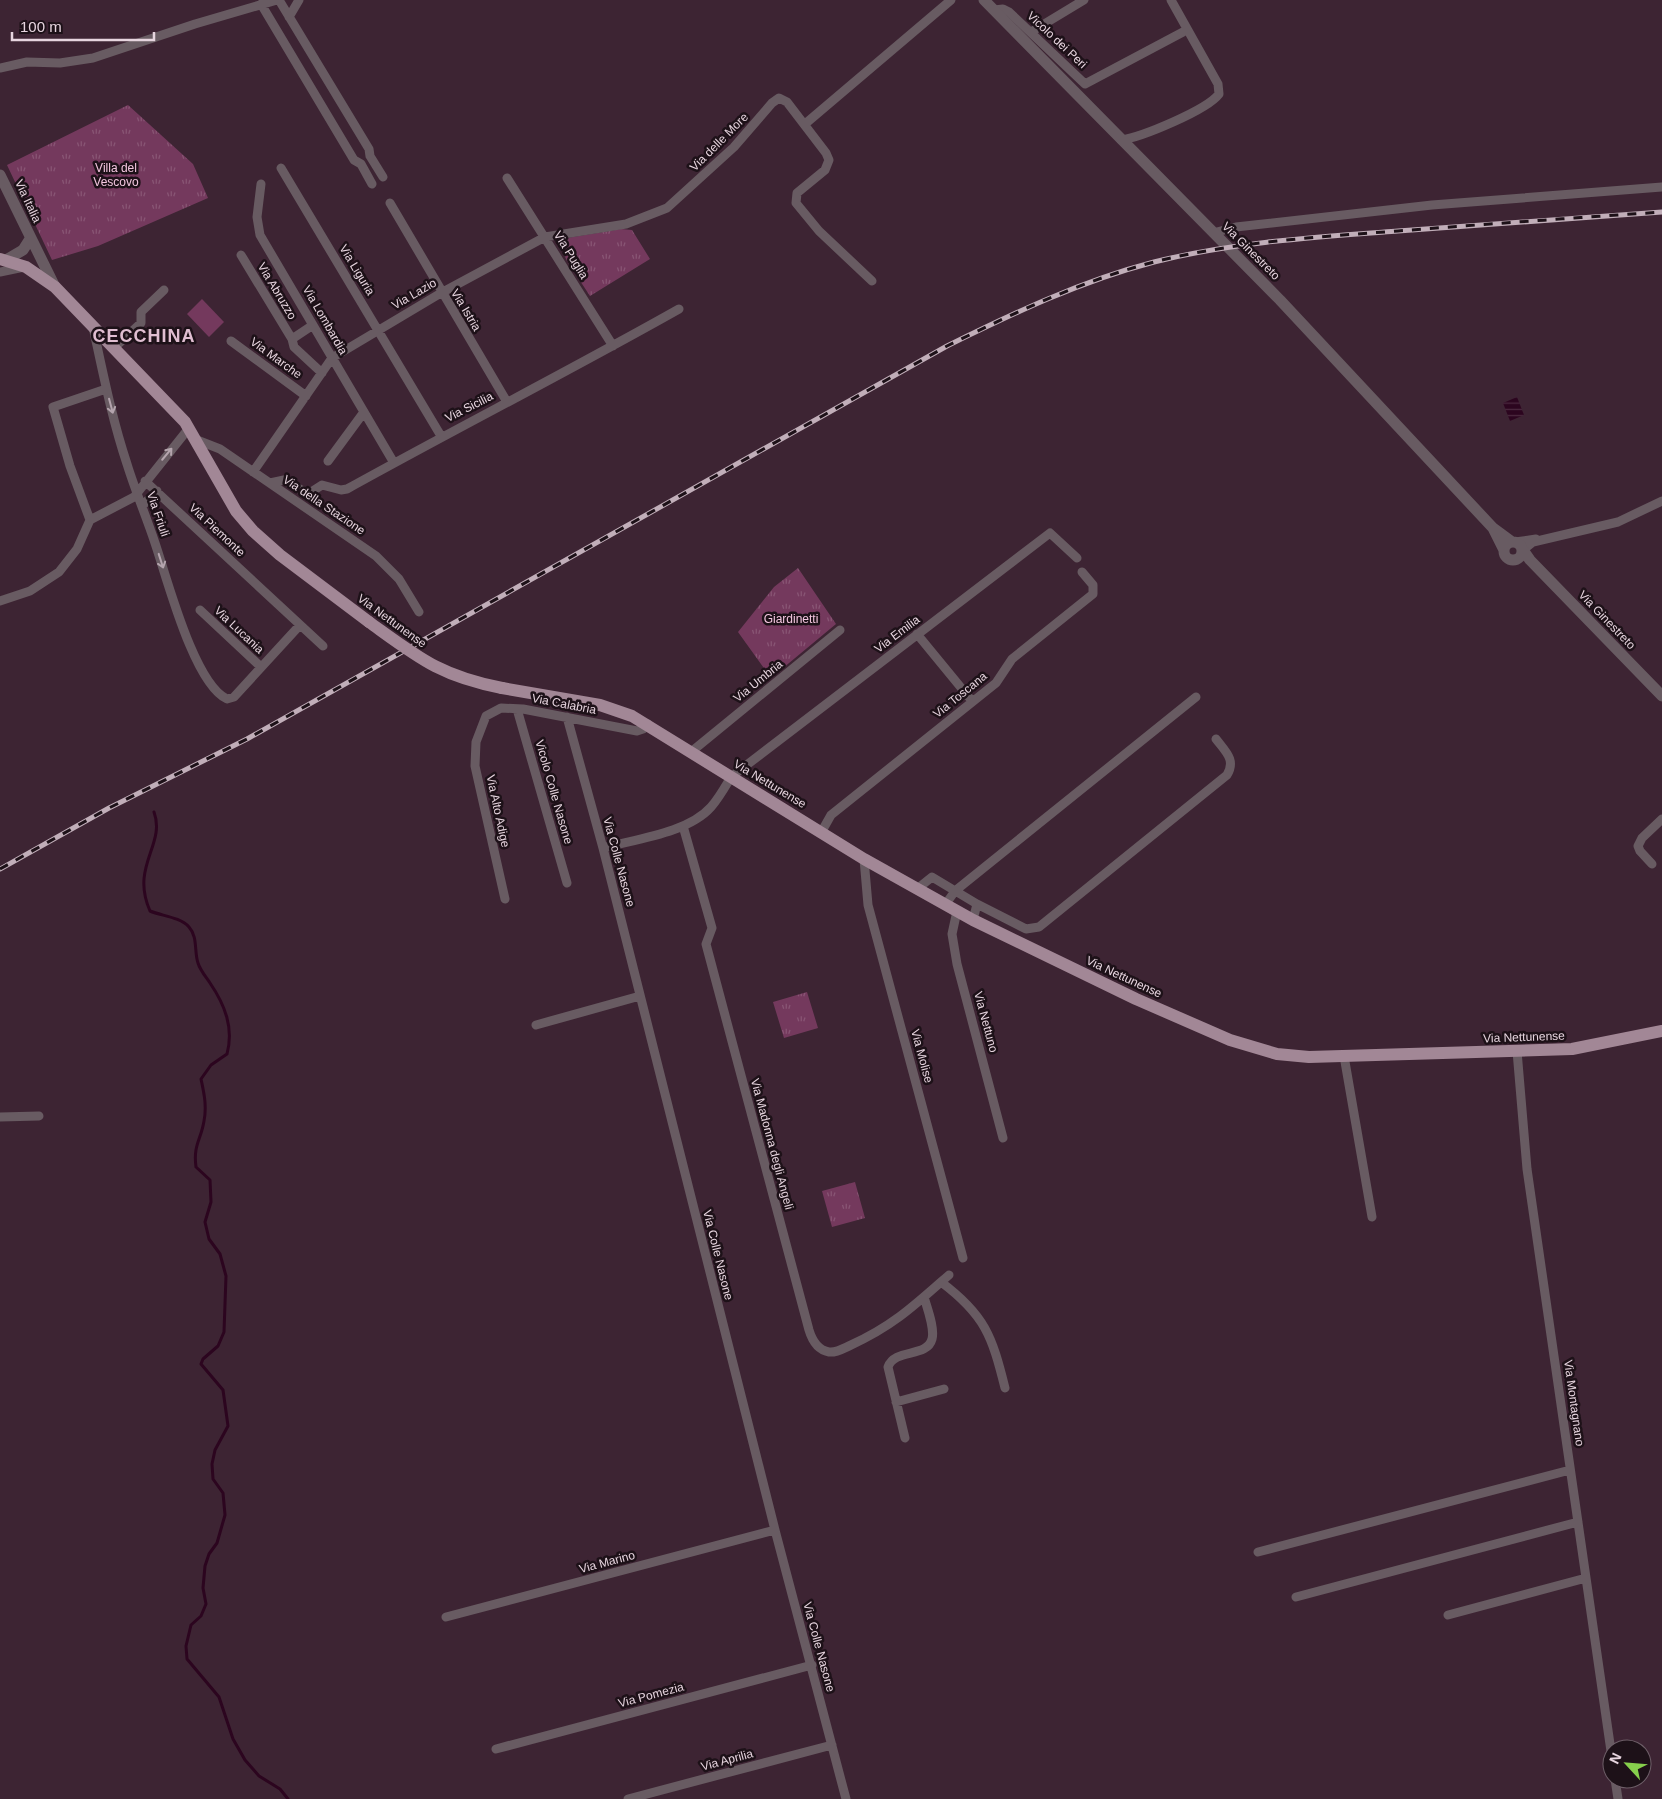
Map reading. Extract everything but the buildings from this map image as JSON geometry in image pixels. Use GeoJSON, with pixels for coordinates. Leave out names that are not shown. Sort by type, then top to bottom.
{"type":"FeatureCollection","features":[{"type":"Feature","properties":{"kind":"main road","name":"Via Nettunense"},"geometry":{"type":"LineString","coordinates":[[2,264],[26,267],[54,287],[114,348],[189,428],[236,511],[253,531],[280,556],[436,668],[463,679],[502,688],[600,705],[648,724],[730,777],[916,889],[973,920],[1136,999],[1236,1043],[1283,1055],[1344,1056],[1572,1048],[1662,1031]]}},
{"type":"Feature","properties":{"kind":"street"},"geometry":{"type":"LineString","coordinates":[[0,68],[26,62],[60,63],[93,58],[278,0],[290,17],[383,177]]}},
{"type":"Feature","properties":{"kind":"street"},"geometry":{"type":"LineString","coordinates":[[290,17],[299,0]]}},
{"type":"Feature","properties":{"kind":"street"},"geometry":{"type":"LineString","coordinates":[[805,124],[951,0]]}},
{"type":"Feature","properties":{"kind":"street","name":"Via Ginestreto"},"geometry":{"type":"LineString","coordinates":[[984,0],[1386,411],[1493,528],[1514,549],[1533,564],[1662,696]]}},
{"type":"Feature","properties":{"kind":"street"},"geometry":{"type":"LineString","coordinates":[[1031,32],[1084,0]]}},
{"type":"Feature","properties":{"kind":"street"},"geometry":{"type":"LineString","coordinates":[[1121,140],[1140,136],[1161,127],[1211,102],[1219,94],[1218,84],[1171,0]]}},
{"type":"Feature","properties":{"kind":"street"},"geometry":{"type":"LineString","coordinates":[[261,4],[354,160],[360,164],[372,184]]}},
{"type":"Feature","properties":{"kind":"street","name":"Vicolo dei Peri"},"geometry":{"type":"LineString","coordinates":[[994,10],[1007,10],[1085,84],[1183,32]]}},
{"type":"Feature","properties":{"kind":"street","name":"Via delle More"},"geometry":{"type":"LineString","coordinates":[[642,219],[667,208],[681,197],[741,140],[776,99],[786,101],[826,153],[829,163],[825,170],[797,193],[796,203],[819,231],[872,281]]}},
{"type":"Feature","properties":{"kind":"street","name":"Via Liguria"},"geometry":{"type":"LineString","coordinates":[[281,168],[441,436]]}},
{"type":"Feature","properties":{"kind":"street","name":"Via Italia"},"geometry":{"type":"LineString","coordinates":[[0,175],[54,287]]}},
{"type":"Feature","properties":{"kind":"street","name":"Via Puglia"},"geometry":{"type":"LineString","coordinates":[[507,178],[613,346]]}},
{"type":"Feature","properties":{"kind":"street","name":"Via Lombardia"},"geometry":{"type":"LineString","coordinates":[[261,184],[257,217],[259,231],[394,463]]}},
{"type":"Feature","properties":{"kind":"street"},"geometry":{"type":"LineString","coordinates":[[1213,233],[1236,227],[1432,205],[1662,187]]}},
{"type":"Feature","properties":{"kind":"street","name":"Via Istria"},"geometry":{"type":"LineString","coordinates":[[390,203],[441,293],[507,402]]}},
{"type":"Feature","properties":{"kind":"street","name":"Via Lazio"},"geometry":{"type":"LineString","coordinates":[[253,472],[332,358],[441,293],[545,237],[642,219]]}},
{"type":"Feature","properties":{"kind":"street"},"geometry":{"type":"LineString","coordinates":[[2,264],[23,250],[30,239]]}},
{"type":"Feature","properties":{"kind":"street","name":"Via Abruzzo"},"geometry":{"type":"LineString","coordinates":[[241,255],[292,339],[294,347],[322,373]]}},
{"type":"Feature","properties":{"kind":"street"},"geometry":{"type":"LineString","coordinates":[[114,348],[141,323],[141,312],[164,290]]}},
{"type":"Feature","properties":{"kind":"street","name":"Via Sicilia"},"geometry":{"type":"LineString","coordinates":[[270,484],[284,480],[308,494],[322,485],[344,490],[679,309]]}},
{"type":"Feature","properties":{"kind":"street","name":"Via Friuli"},"geometry":{"type":"LineString","coordinates":[[92,325],[106,389],[127,465],[143,505],[193,654],[218,693],[227,699]]}},
{"type":"Feature","properties":{"kind":"street"},"geometry":{"type":"LineString","coordinates":[[292,339],[313,325]]}},
{"type":"Feature","properties":{"kind":"street","name":"Via Marche"},"geometry":{"type":"LineString","coordinates":[[232,341],[306,396]]}},
{"type":"Feature","properties":{"kind":"street"},"geometry":{"type":"LineString","coordinates":[[90,520],[70,466],[53,407],[106,389]]}},
{"type":"Feature","properties":{"kind":"street"},"geometry":{"type":"LineString","coordinates":[[328,461],[364,412]]}},
{"type":"Feature","properties":{"kind":"street"},"geometry":{"type":"LineString","coordinates":[[0,601],[30,591],[59,572],[77,549],[90,520],[125,504],[138,492],[189,428]]}},
{"type":"Feature","properties":{"kind":"street","name":"Via della Stazione"},"geometry":{"type":"LineString","coordinates":[[197,440],[216,446],[381,560],[399,579],[419,612]]}},
{"type":"Feature","properties":{"kind":"street","name":"Via Piemonte"},"geometry":{"type":"LineString","coordinates":[[145,481],[323,646]]}},
{"type":"Feature","properties":{"kind":"street"},"geometry":{"type":"LineString","coordinates":[[143,505],[157,491]]}},
{"type":"Feature","properties":{"kind":"street"},"geometry":{"type":"LineString","coordinates":[[1514,549],[1541,539],[1618,522],[1662,501]]}},
{"type":"Feature","properties":{"kind":"street","name":"Via Emilia"},"geometry":{"type":"LineString","coordinates":[[730,777],[1050,533],[1077,558]]}},
{"type":"Feature","properties":{"kind":"street","name":"Via Toscana"},"geometry":{"type":"LineString","coordinates":[[822,831],[831,814],[999,680],[1012,658],[1093,594],[1093,585],[1082,572]]}},
{"type":"Feature","properties":{"kind":"street","name":"Via Lucania"},"geometry":{"type":"LineString","coordinates":[[200,610],[261,668]]}},
{"type":"Feature","properties":{"kind":"street","name":"Via Lucania"},"geometry":{"type":"LineString","coordinates":[[227,699],[234,697],[300,625]]}},
{"type":"Feature","properties":{"kind":"street","name":"Via Umbria"},"geometry":{"type":"LineString","coordinates":[[691,752],[840,630]]}},
{"type":"Feature","properties":{"kind":"street"},"geometry":{"type":"LineString","coordinates":[[917,634],[972,701]]}},
{"type":"Feature","properties":{"kind":"street"},"geometry":{"type":"LineString","coordinates":[[945,905],[955,891],[1196,697]]}},
{"type":"Feature","properties":{"kind":"street","name":"Via Calabria"},"geometry":{"type":"LineString","coordinates":[[480,727],[486,716],[493,710],[501,708],[567,717],[637,731],[643,729],[648,724]]}},
{"type":"Feature","properties":{"kind":"street","name":"Vicolo Colle Nasone"},"geometry":{"type":"LineString","coordinates":[[517,709],[567,883]]}},
{"type":"Feature","properties":{"kind":"street","name":"Via Colle Nasone"},"geometry":{"type":"LineString","coordinates":[[567,717],[603,848],[775,1530],[846,1799]]}},
{"type":"Feature","properties":{"kind":"street","name":"Via Alto Adige"},"geometry":{"type":"LineString","coordinates":[[480,727],[475,749],[475,766],[504,900]]}},
{"type":"Feature","properties":{"kind":"street"},"geometry":{"type":"LineString","coordinates":[[916,889],[932,877],[977,904],[1026,929],[1040,927],[1227,775],[1232,767],[1231,758],[1216,739]]}},
{"type":"Feature","properties":{"kind":"street"},"geometry":{"type":"LineString","coordinates":[[603,848],[683,826],[701,817],[711,807],[730,777]]}},
{"type":"Feature","properties":{"kind":"street"},"geometry":{"type":"LineString","coordinates":[[1652,864],[1640,852],[1638,846],[1642,838],[1662,819]]}},
{"type":"Feature","properties":{"kind":"street","name":"Via Madonna degli Angeli"},"geometry":{"type":"LineString","coordinates":[[683,826],[712,928],[706,944],[811,1337],[824,1351],[836,1352],[886,1328],[949,1275]]}},
{"type":"Feature","properties":{"kind":"street","name":"Via Molise"},"geometry":{"type":"LineString","coordinates":[[864,858],[868,905],[963,1258]]}},
{"type":"Feature","properties":{"kind":"street"},"geometry":{"type":"LineString","coordinates":[[973,920],[977,904]]}},
{"type":"Feature","properties":{"kind":"street","name":"Via Nettuno"},"geometry":{"type":"LineString","coordinates":[[957,911],[952,934],[957,964],[1003,1138]]}},
{"type":"Feature","properties":{"kind":"street"},"geometry":{"type":"LineString","coordinates":[[536,1025],[640,996]]}},
{"type":"Feature","properties":{"kind":"street","name":"Via Montagnano"},"geometry":{"type":"LineString","coordinates":[[1517,1051],[1525,1152],[1609,1739]]}},
{"type":"Feature","properties":{"kind":"street"},"geometry":{"type":"LineString","coordinates":[[1344,1056],[1372,1217]]}},
{"type":"Feature","properties":{"kind":"street"},"geometry":{"type":"LineString","coordinates":[[0,1116],[39,1116]]}},
{"type":"Feature","properties":{"kind":"street"},"geometry":{"type":"LineString","coordinates":[[941,1282],[968,1304],[985,1326],[995,1347],[1005,1388]]}},
{"type":"Feature","properties":{"kind":"street"},"geometry":{"type":"LineString","coordinates":[[905,1438],[888,1369],[890,1363],[896,1358],[926,1347],[932,1340],[924,1297]]}},
{"type":"Feature","properties":{"kind":"street"},"geometry":{"type":"LineString","coordinates":[[896,1402],[944,1390]]}},
{"type":"Feature","properties":{"kind":"street"},"geometry":{"type":"LineString","coordinates":[[1258,1552],[1570,1470]]}},
{"type":"Feature","properties":{"kind":"street"},"geometry":{"type":"LineString","coordinates":[[1296,1597],[1578,1522]]}},
{"type":"Feature","properties":{"kind":"street","name":"Via Marino"},"geometry":{"type":"LineString","coordinates":[[446,1617],[775,1530]]}},
{"type":"Feature","properties":{"kind":"street"},"geometry":{"type":"LineString","coordinates":[[1448,1614],[1586,1578]]}},
{"type":"Feature","properties":{"kind":"street","name":"Via Pomezia"},"geometry":{"type":"LineString","coordinates":[[496,1749],[812,1665]]}},
{"type":"Feature","properties":{"kind":"street","name":"Via Aprilia"},"geometry":{"type":"LineString","coordinates":[[628,1799],[832,1745]]}},
{"type":"Feature","properties":{"kind":"green space","name":"Villa del Vescovo"},"geometry":{"type":"Polygon","coordinates":[[[128,105],[193,164],[208,198],[98,246],[52,260],[7,165],[128,105]]]}},
{"type":"Feature","properties":{"kind":"green space"},"geometry":{"type":"Polygon","coordinates":[[[621,229],[632,230],[650,259],[590,296],[567,261],[559,244],[561,239],[621,229]]]}},
{"type":"Feature","properties":{"kind":"green space"},"geometry":{"type":"Polygon","coordinates":[[[202,299],[224,322],[209,337],[187,314],[202,299]]]}},
{"type":"Feature","properties":{"kind":"green space","name":"Giardinetti"},"geometry":{"type":"Polygon","coordinates":[[[798,568],[836,624],[771,678],[738,632],[774,587],[798,568]]]}},
{"type":"Feature","properties":{"kind":"green space"},"geometry":{"type":"Polygon","coordinates":[[[807,992],[818,1028],[784,1038],[773,1002],[807,992]]]}},
{"type":"Feature","properties":{"kind":"green space"},"geometry":{"type":"Polygon","coordinates":[[[855,1182],[865,1218],[832,1227],[822,1191],[855,1182]]]}},
{"type":"Feature","properties":{"kind":"shaded area"},"geometry":{"type":"Polygon","coordinates":[[[1517,397],[1524,415],[1510,421],[1503,403],[1517,397]]]}},
{"type":"Feature","properties":{"kind":"waterway"},"geometry":{"type":"LineString","coordinates":[[154,812],[156,835],[144,881],[145,895],[150,911],[181,921],[192,931],[199,966],[220,1000],[229,1026],[227,1054],[211,1065],[201,1079],[205,1100],[205,1115],[195,1159],[196,1167],[210,1180],[211,1202],[205,1222],[209,1239],[220,1254],[226,1276],[224,1332],[218,1346],[203,1359],[201,1364],[223,1390],[228,1426],[215,1450],[212,1464],[213,1479],[223,1493],[225,1515],[217,1543],[209,1554],[205,1566],[203,1588],[206,1604],[201,1616],[191,1625],[186,1646],[187,1659],[219,1697],[233,1739],[245,1760],[259,1776],[280,1789],[288,1799]]}},
{"type":"Feature","properties":{"kind":"railway"},"geometry":{"type":"LineString","coordinates":[[0,869],[109,808],[247,739],[947,346],[1074,288],[1154,262],[1244,245],[1497,223],[1662,212]]}},
{"type":"Feature","properties":{"kind":"district","name":"CECCHINA"},"geometry":{"type":"Point","coordinates":[144,336]}}]}
